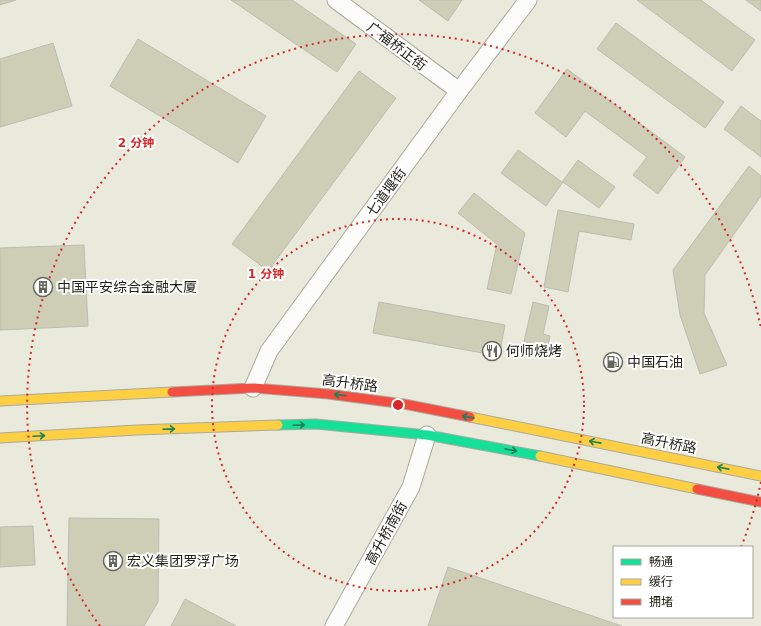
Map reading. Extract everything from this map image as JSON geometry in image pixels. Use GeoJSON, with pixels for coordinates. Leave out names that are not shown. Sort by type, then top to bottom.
{"type":"FeatureCollection","features":[{"type":"Feature","properties":{"kind":"main road","name":"高升桥路"},"geometry":{"type":"LineString","coordinates":[[0,401],[253,388],[328,394],[404,404],[761,476]]}},
{"type":"Feature","properties":{"kind":"main road"},"geometry":{"type":"LineString","coordinates":[[0,438],[137,430],[316,424],[426,435],[517,451],[761,502]]}},
{"type":"Feature","properties":{"kind":"street","name":"广福桥正街"},"geometry":{"type":"LineString","coordinates":[[336,0],[459,91]]}},
{"type":"Feature","properties":{"kind":"street","name":"七道堰街"},"geometry":{"type":"LineString","coordinates":[[253,388],[269,351],[459,91],[528,0]]}},
{"type":"Feature","properties":{"kind":"street","name":"高升桥南街"},"geometry":{"type":"LineString","coordinates":[[334,626],[411,487],[426,435]]}},
{"type":"Feature","properties":{"kind":"building"},"geometry":{"type":"Polygon","coordinates":[[[0,0],[16,0],[0,5],[0,0]]]}},
{"type":"Feature","properties":{"kind":"building"},"geometry":{"type":"Polygon","coordinates":[[[231,0],[292,0],[356,44],[337,72],[231,0]]]}},
{"type":"Feature","properties":{"kind":"building"},"geometry":{"type":"Polygon","coordinates":[[[419,0],[462,0],[448,21],[419,0]]]}},
{"type":"Feature","properties":{"kind":"building"},"geometry":{"type":"Polygon","coordinates":[[[637,0],[701,0],[755,40],[732,71],[637,0]]]}},
{"type":"Feature","properties":{"kind":"building"},"geometry":{"type":"Polygon","coordinates":[[[746,0],[761,0],[761,11],[746,0]]]}},
{"type":"Feature","properties":{"kind":"building"},"geometry":{"type":"Polygon","coordinates":[[[616,23],[724,102],[705,128],[597,49],[616,23]]]}},
{"type":"Feature","properties":{"kind":"building"},"geometry":{"type":"Polygon","coordinates":[[[138,39],[266,116],[238,163],[110,86],[138,39]]]}},
{"type":"Feature","properties":{"kind":"building"},"geometry":{"type":"Polygon","coordinates":[[[53,43],[72,106],[0,127],[0,59],[53,43]]]}},
{"type":"Feature","properties":{"kind":"building"},"geometry":{"type":"Polygon","coordinates":[[[567,69],[685,157],[658,194],[633,175],[647,157],[585,111],[566,137],[535,113],[567,69]]]}},
{"type":"Feature","properties":{"kind":"building"},"geometry":{"type":"Polygon","coordinates":[[[359,71],[396,98],[268,271],[232,244],[359,71]]]}},
{"type":"Feature","properties":{"kind":"building"},"geometry":{"type":"Polygon","coordinates":[[[741,106],[761,121],[761,157],[724,129],[741,106]]]}},
{"type":"Feature","properties":{"kind":"building"},"geometry":{"type":"Polygon","coordinates":[[[518,150],[562,182],[578,160],[615,187],[599,208],[563,182],[546,206],[501,173],[518,150]]]}},
{"type":"Feature","properties":{"kind":"building"},"geometry":{"type":"Polygon","coordinates":[[[749,166],[761,176],[761,196],[705,275],[704,313],[727,365],[700,374],[680,315],[673,270],[749,166]]]}},
{"type":"Feature","properties":{"kind":"building"},"geometry":{"type":"Polygon","coordinates":[[[474,193],[525,233],[511,294],[487,289],[497,244],[458,213],[474,193]]]}},
{"type":"Feature","properties":{"kind":"building"},"geometry":{"type":"Polygon","coordinates":[[[558,210],[634,224],[631,240],[579,231],[568,292],[544,287],[558,210]]]}},
{"type":"Feature","properties":{"kind":"building","name":"中国平安综合金融大厦"},"geometry":{"type":"Polygon","coordinates":[[[84,245],[88,326],[0,330],[0,248],[84,245]]]}},
{"type":"Feature","properties":{"kind":"building"},"geometry":{"type":"Polygon","coordinates":[[[379,302],[505,325],[499,356],[373,333],[379,302]]]}},
{"type":"Feature","properties":{"kind":"building"},"geometry":{"type":"Polygon","coordinates":[[[533,302],[549,306],[543,334],[550,336],[547,351],[523,346],[533,302]]]}},
{"type":"Feature","properties":{"kind":"building","name":"宏义集团罗浮广场"},"geometry":{"type":"Polygon","coordinates":[[[69,518],[159,519],[158,602],[144,626],[67,626],[69,518]]]}},
{"type":"Feature","properties":{"kind":"building"},"geometry":{"type":"Polygon","coordinates":[[[33,526],[35,565],[0,567],[0,527],[33,526]]]}},
{"type":"Feature","properties":{"kind":"building"},"geometry":{"type":"Polygon","coordinates":[[[448,567],[622,626],[428,626],[448,567]]]}},
{"type":"Feature","properties":{"kind":"building","name":"宏义集团罗浮广场"},"geometry":{"type":"Polygon","coordinates":[[[185,599],[236,626],[171,626],[185,599]]]}},
{"type":"Feature","properties":{"kind":"traffic: fast"},"geometry":{"type":"LineString","coordinates":[[278,425],[316,424],[427,435],[540,456]]}},
{"type":"Feature","properties":{"kind":"traffic: slow"},"geometry":{"type":"LineString","coordinates":[[0,401],[172,392]]}},
{"type":"Feature","properties":{"kind":"traffic: slow"},"geometry":{"type":"LineString","coordinates":[[470,417],[761,476]]}},
{"type":"Feature","properties":{"kind":"traffic: slow"},"geometry":{"type":"LineString","coordinates":[[0,438],[137,430],[278,425]]}},
{"type":"Feature","properties":{"kind":"traffic: slow"},"geometry":{"type":"LineString","coordinates":[[540,456],[697,489]]}},
{"type":"Feature","properties":{"kind":"traffic: jam"},"geometry":{"type":"LineString","coordinates":[[172,392],[253,388],[328,394],[404,404],[470,417]]}},
{"type":"Feature","properties":{"kind":"traffic: jam"},"geometry":{"type":"LineString","coordinates":[[697,489],[761,502]]}},
{"type":"Feature","properties":{"kind":"place","name":"中国平安综合金融大厦"},"geometry":{"type":"Point","coordinates":[43,287]}},
{"type":"Feature","properties":{"kind":"place","name":"何师烧烤"},"geometry":{"type":"Point","coordinates":[492,351]}},
{"type":"Feature","properties":{"kind":"place","name":"中国石油"},"geometry":{"type":"Point","coordinates":[613,362]}},
{"type":"Feature","properties":{"kind":"place","name":"宏义集团罗浮广场"},"geometry":{"type":"Point","coordinates":[113,561]}}]}
